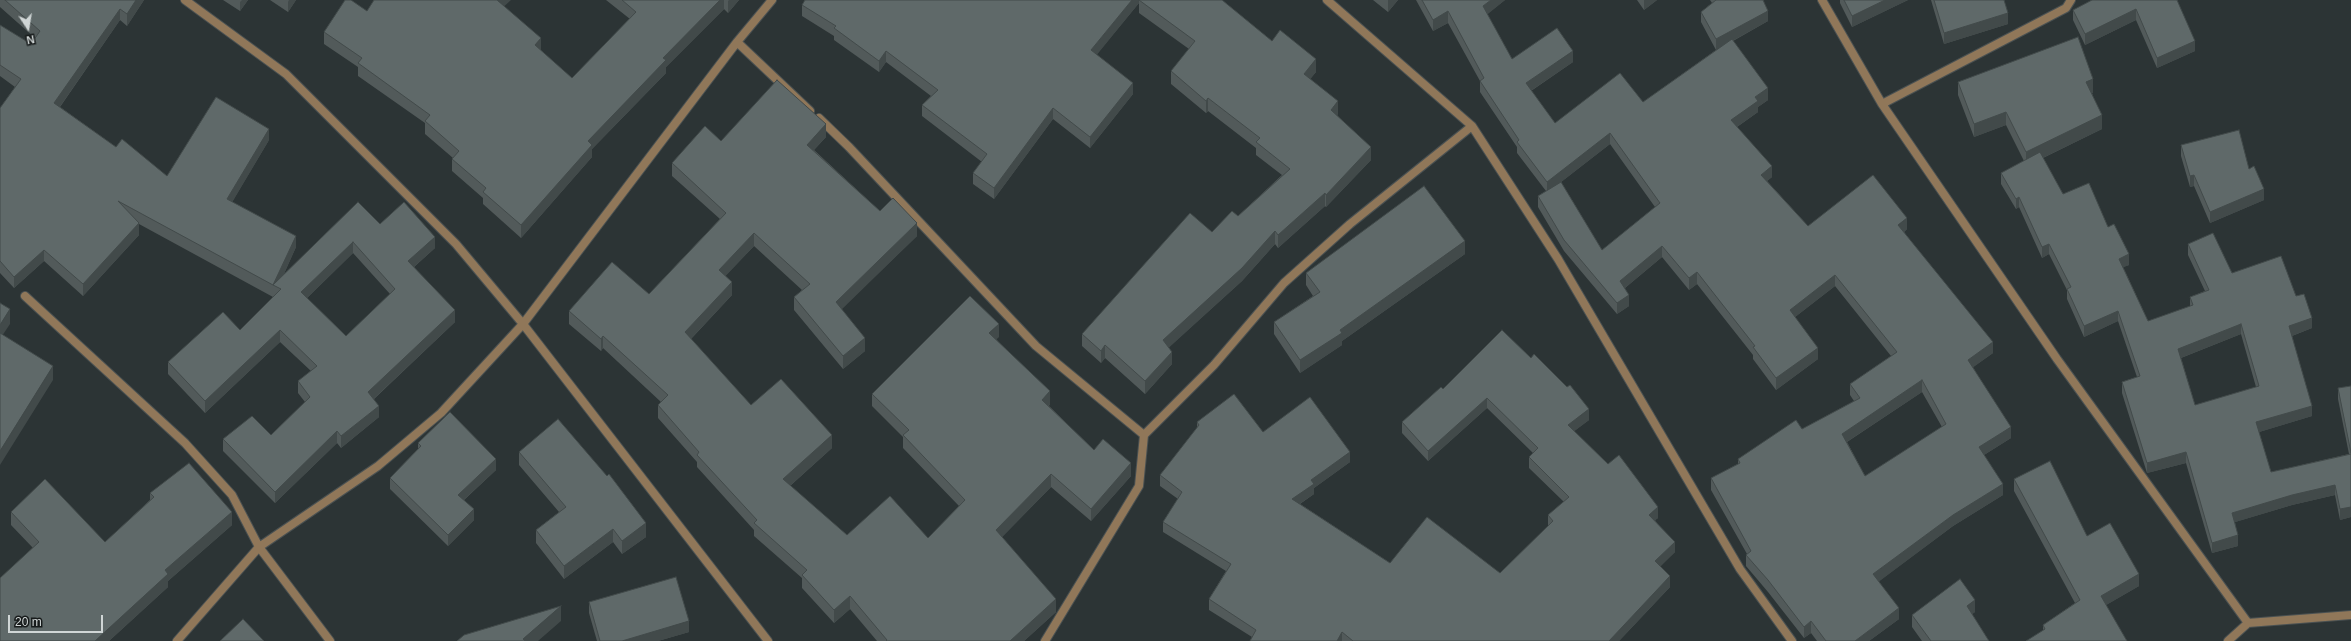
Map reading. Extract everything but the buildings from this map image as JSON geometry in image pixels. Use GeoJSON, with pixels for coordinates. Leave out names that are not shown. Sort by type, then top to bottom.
{"type":"FeatureCollection","features":[{"type":"Feature","properties":{"kind":"street"},"geometry":{"type":"LineString","coordinates":[[185,0],[286,74],[456,244],[524,324],[768,641]]}},
{"type":"Feature","properties":{"kind":"street"},"geometry":{"type":"LineString","coordinates":[[177,641],[259,547],[378,466],[441,413],[524,324],[737,42],[772,0]]}},
{"type":"Feature","properties":{"kind":"street"},"geometry":{"type":"LineString","coordinates":[[1326,0],[1472,126],[1558,259],[1740,569],[1792,641]]}},
{"type":"Feature","properties":{"kind":"street"},"geometry":{"type":"LineString","coordinates":[[1822,0],[1882,104],[2057,359],[2248,623]]}},
{"type":"Feature","properties":{"kind":"street"},"geometry":{"type":"LineString","coordinates":[[1882,104],[2066,8],[2071,0]]}},
{"type":"Feature","properties":{"kind":"street"},"geometry":{"type":"LineString","coordinates":[[737,42],[850,147],[1036,346],[1144,435]]}},
{"type":"Feature","properties":{"kind":"street"},"geometry":{"type":"LineString","coordinates":[[1045,641],[1139,486],[1144,435],[1214,365],[1284,283],[1350,224],[1472,126]]}},
{"type":"Feature","properties":{"kind":"street"},"geometry":{"type":"LineString","coordinates":[[25,296],[185,443],[232,495],[259,547],[330,641]]}},
{"type":"Feature","properties":{"kind":"street"},"geometry":{"type":"LineString","coordinates":[[2228,641],[2248,623],[2351,615]]}}]}
